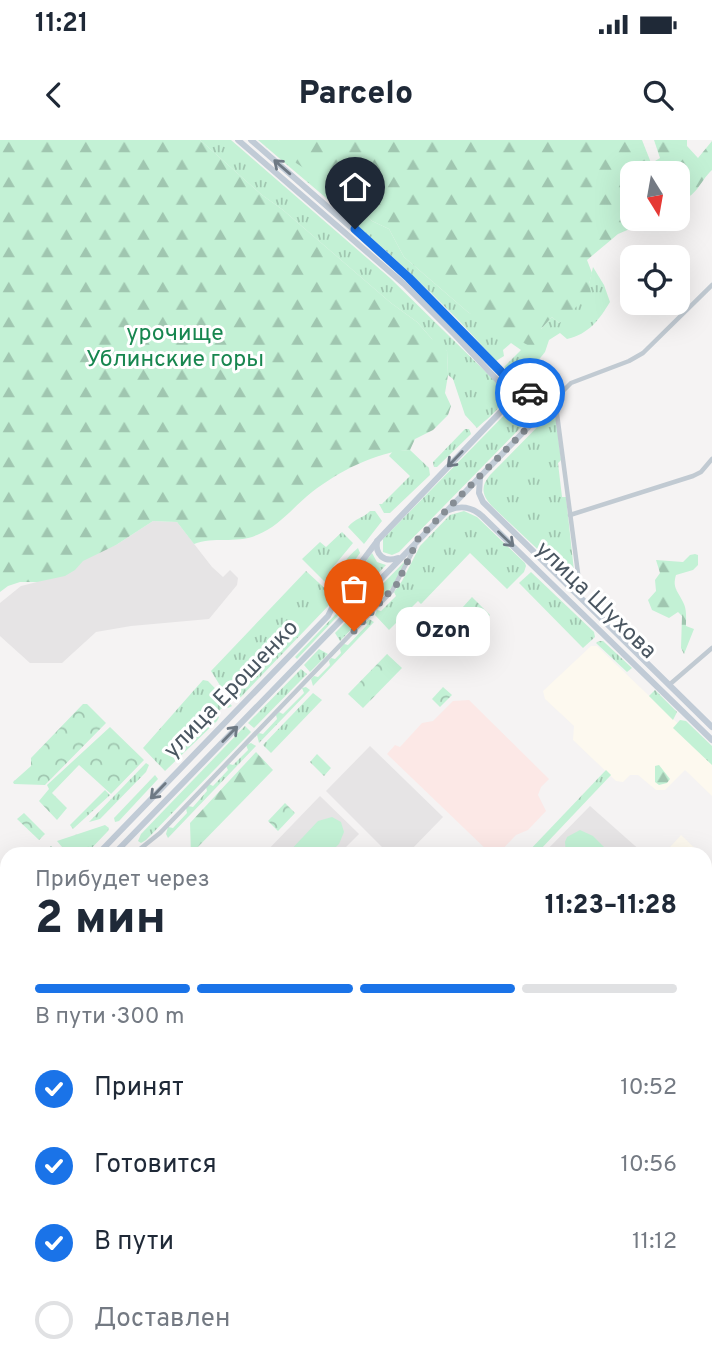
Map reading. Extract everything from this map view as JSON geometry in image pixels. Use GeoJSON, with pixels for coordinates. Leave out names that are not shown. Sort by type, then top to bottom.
{"type":"FeatureCollection","features":[{"type":"Feature","properties":{"kind":"main road"},"geometry":{"type":"LineString","coordinates":[[238,140],[395,276],[455,335],[501,384],[506,398],[503,410]]}},
{"type":"Feature","properties":{"kind":"main road"},"geometry":{"type":"LineString","coordinates":[[251,140],[409,278],[511,382],[534,396],[542,409],[539,416]]}},
{"type":"Feature","properties":{"kind":"main road","name":"улица Ерошенко"},"geometry":{"type":"LineString","coordinates":[[105,847],[328,616],[342,588],[378,540],[519,395],[534,396]]}},
{"type":"Feature","properties":{"kind":"main road","name":"улица Ерошенко"},"geometry":{"type":"LineString","coordinates":[[121,847],[539,416]]}},
{"type":"Feature","properties":{"kind":"main road","name":"улица Шухова"},"geometry":{"type":"LineString","coordinates":[[480,476],[479,493],[483,502],[712,727]]}},
{"type":"Feature","properties":{"kind":"main road","name":"улица Шухова"},"geometry":{"type":"LineString","coordinates":[[444,512],[464,507],[478,512],[712,740]]}},
{"type":"Feature","properties":{"kind":"main road"},"geometry":{"type":"LineString","coordinates":[[378,540],[377,550],[382,558],[394,560],[401,557]]}},
{"type":"Feature","properties":{"kind":"main road"},"geometry":{"type":"LineString","coordinates":[[662,691],[669,685]]}},
{"type":"Feature","properties":{"kind":"main road"},"geometry":{"type":"LineString","coordinates":[[684,712],[690,706]]}},
{"type":"Feature","properties":{"kind":"street","name":"улица Ерошенко"},"geometry":{"type":"LineString","coordinates":[[539,416],[571,383],[643,353],[712,285]]}},
{"type":"Feature","properties":{"kind":"street"},"geometry":{"type":"LineString","coordinates":[[561,392],[556,405],[582,600]]}},
{"type":"Feature","properties":{"kind":"street"},"geometry":{"type":"LineString","coordinates":[[534,396],[557,414]]}},
{"type":"Feature","properties":{"kind":"street"},"geometry":{"type":"LineString","coordinates":[[539,416],[549,412],[557,414]]}},
{"type":"Feature","properties":{"kind":"street"},"geometry":{"type":"LineString","coordinates":[[570,515],[692,476],[701,472],[712,459]]}},
{"type":"Feature","properties":{"kind":"street","name":"улица Ерошенко"},"geometry":{"type":"LineString","coordinates":[[144,847],[392,591],[418,539]]}},
{"type":"Feature","properties":{"kind":"street"},"geometry":{"type":"LineString","coordinates":[[669,685],[712,648]]}},
{"type":"Feature","properties":{"kind":"shaded area"},"geometry":{"type":"Polygon","coordinates":[[[153,521],[177,522],[212,567],[223,577],[230,570],[238,578],[237,585],[209,619],[96,632],[62,663],[30,663],[0,636],[0,603],[21,586],[37,582],[49,569],[116,545],[153,521]]]}},
{"type":"Feature","properties":{"kind":"shaded area"},"geometry":{"type":"Polygon","coordinates":[[[591,646],[597,646],[712,756],[712,796],[685,770],[665,790],[656,790],[638,775],[630,775],[623,782],[616,781],[573,740],[574,726],[545,699],[543,691],[591,646]]]}},
{"type":"Feature","properties":{"kind":"shaded area"},"geometry":{"type":"Polygon","coordinates":[[[469,700],[549,779],[538,795],[546,811],[528,830],[516,835],[505,847],[484,847],[387,754],[395,745],[400,747],[422,723],[433,721],[453,701],[469,700]]]}},
{"type":"Feature","properties":{"kind":"shaded area"},"geometry":{"type":"Polygon","coordinates":[[[370,746],[443,817],[414,847],[382,847],[326,791],[370,746]]]}},
{"type":"Feature","properties":{"kind":"shaded area"},"geometry":{"type":"Polygon","coordinates":[[[320,796],[359,834],[346,847],[271,847],[320,796]]]}},
{"type":"Feature","properties":{"kind":"shaded area"},"geometry":{"type":"Polygon","coordinates":[[[590,806],[636,847],[550,847],[590,806]]]}},
{"type":"Feature","properties":{"kind":"shaded area"},"geometry":{"type":"Polygon","coordinates":[[[681,835],[694,847],[670,847],[681,835]]]}},
{"type":"Feature","properties":{"kind":"green space","name":"урочище Ублинские горы"},"geometry":{"type":"Polygon","coordinates":[[[0,140],[200,140],[262,195],[417,322],[432,339],[440,341],[447,351],[448,375],[445,393],[451,406],[448,415],[433,430],[415,439],[410,450],[384,454],[346,470],[312,492],[273,526],[257,535],[194,544],[177,522],[153,521],[116,545],[83,561],[65,576],[37,582],[20,582],[0,592],[0,140]]]}},
{"type":"Feature","properties":{"kind":"green space"},"geometry":{"type":"Polygon","coordinates":[[[200,140],[231,140],[390,278],[494,380],[501,395],[501,402],[495,412],[477,428],[465,415],[453,379],[448,375],[447,351],[417,322],[262,195],[200,140]]]}},
{"type":"Feature","properties":{"kind":"green space"},"geometry":{"type":"Polygon","coordinates":[[[258,140],[278,140],[352,199],[372,221],[389,229],[404,257],[469,313],[541,329],[552,317],[559,323],[589,284],[593,267],[610,302],[597,320],[581,334],[567,339],[560,333],[549,340],[545,352],[537,362],[537,372],[528,381],[519,382],[504,367],[521,350],[511,343],[503,350],[504,356],[496,361],[411,273],[258,140]]]}},
{"type":"Feature","properties":{"kind":"green space"},"geometry":{"type":"Polygon","coordinates":[[[278,140],[642,140],[650,161],[620,161],[620,231],[625,231],[587,260],[592,273],[589,284],[591,293],[559,323],[552,317],[541,329],[548,340],[533,348],[469,313],[404,257],[389,229],[372,221],[352,199],[296,163],[278,140]]]}},
{"type":"Feature","properties":{"kind":"green space"},"geometry":{"type":"Polygon","coordinates":[[[654,140],[687,140],[687,146],[698,158],[712,141],[712,170],[690,196],[690,161],[655,161],[660,158],[654,140]]]}},
{"type":"Feature","properties":{"kind":"green space"},"geometry":{"type":"Polygon","coordinates":[[[549,373],[552,375],[546,377],[548,388],[556,387],[557,391],[549,400],[535,385],[539,378],[549,373]]]}},
{"type":"Feature","properties":{"kind":"green space"},"geometry":{"type":"Polygon","coordinates":[[[528,397],[536,403],[535,413],[399,552],[392,555],[383,552],[383,539],[517,402],[528,397]]]}},
{"type":"Feature","properties":{"kind":"green space"},"geometry":{"type":"Polygon","coordinates":[[[549,415],[556,419],[562,497],[566,497],[574,571],[568,578],[494,508],[484,492],[484,484],[490,475],[549,415]]]}},
{"type":"Feature","properties":{"kind":"green space"},"geometry":{"type":"Polygon","coordinates":[[[465,429],[469,429],[471,434],[434,467],[433,462],[465,429]]]}},
{"type":"Feature","properties":{"kind":"green space"},"geometry":{"type":"Polygon","coordinates":[[[410,450],[429,468],[430,475],[390,513],[384,513],[379,504],[410,476],[389,456],[393,451],[410,450]]]}},
{"type":"Feature","properties":{"kind":"green space"},"geometry":{"type":"Polygon","coordinates":[[[370,511],[375,511],[382,521],[364,544],[348,527],[370,511]]]}},
{"type":"Feature","properties":{"kind":"green space"},"geometry":{"type":"Polygon","coordinates":[[[464,511],[477,517],[525,563],[524,572],[507,589],[470,553],[421,604],[418,601],[389,630],[375,615],[377,610],[381,611],[396,596],[394,592],[420,546],[450,515],[464,511]]]}},
{"type":"Feature","properties":{"kind":"green space"},"geometry":{"type":"Polygon","coordinates":[[[342,532],[353,543],[329,572],[326,583],[302,559],[320,542],[326,547],[342,532]]]}},
{"type":"Feature","properties":{"kind":"green space"},"geometry":{"type":"Polygon","coordinates":[[[358,548],[360,553],[333,591],[330,585],[346,560],[358,548]]]}},
{"type":"Feature","properties":{"kind":"green space"},"geometry":{"type":"Polygon","coordinates":[[[372,553],[377,562],[386,565],[297,659],[295,657],[336,614],[345,590],[372,553]]]}},
{"type":"Feature","properties":{"kind":"green space"},"geometry":{"type":"Polygon","coordinates":[[[695,554],[698,555],[698,565],[693,570],[676,575],[675,579],[676,589],[685,608],[686,626],[694,629],[684,654],[681,648],[682,616],[678,612],[669,618],[652,610],[648,600],[656,591],[655,580],[660,573],[656,560],[683,562],[695,554]]]}},
{"type":"Feature","properties":{"kind":"green space"},"geometry":{"type":"Polygon","coordinates":[[[407,559],[393,586],[340,641],[335,633],[407,559]]]}},
{"type":"Feature","properties":{"kind":"green space"},"geometry":{"type":"Polygon","coordinates":[[[306,571],[331,594],[332,602],[239,699],[231,698],[232,691],[252,672],[246,667],[227,689],[221,687],[211,671],[306,571]]]}},
{"type":"Feature","properties":{"kind":"green space"},"geometry":{"type":"Polygon","coordinates":[[[531,572],[594,632],[595,637],[583,648],[519,583],[531,572]]]}},
{"type":"Feature","properties":{"kind":"green space"},"geometry":{"type":"Polygon","coordinates":[[[472,597],[490,615],[480,626],[462,608],[472,597]]]}},
{"type":"Feature","properties":{"kind":"green space"},"geometry":{"type":"Polygon","coordinates":[[[369,619],[374,622],[313,686],[311,679],[318,677],[330,665],[331,658],[335,659],[341,653],[340,649],[344,644],[348,645],[367,625],[369,619]]]}},
{"type":"Feature","properties":{"kind":"green space"},"geometry":{"type":"Polygon","coordinates":[[[603,641],[632,668],[627,672],[596,643],[603,641]]]}},
{"type":"Feature","properties":{"kind":"green space"},"geometry":{"type":"Polygon","coordinates":[[[319,649],[328,654],[310,672],[304,665],[319,649]]]}},
{"type":"Feature","properties":{"kind":"green space"},"geometry":{"type":"Polygon","coordinates":[[[387,654],[402,668],[363,708],[348,694],[387,654]]]}},
{"type":"Feature","properties":{"kind":"green space"},"geometry":{"type":"Polygon","coordinates":[[[301,669],[307,674],[254,728],[248,723],[301,669]]]}},
{"type":"Feature","properties":{"kind":"green space"},"geometry":{"type":"Polygon","coordinates":[[[203,680],[208,681],[232,706],[228,708],[225,705],[216,714],[219,717],[217,721],[165,771],[143,748],[203,680]]]}},
{"type":"Feature","properties":{"kind":"green space"},"geometry":{"type":"Polygon","coordinates":[[[443,687],[452,695],[440,707],[432,699],[443,687]]]}},
{"type":"Feature","properties":{"kind":"green space"},"geometry":{"type":"Polygon","coordinates":[[[302,688],[310,690],[259,743],[257,735],[263,734],[277,719],[276,715],[279,712],[283,714],[304,693],[302,688]]]}},
{"type":"Feature","properties":{"kind":"green space"},"geometry":{"type":"Polygon","coordinates":[[[655,690],[677,712],[673,720],[649,696],[655,690]]]}},
{"type":"Feature","properties":{"kind":"green space"},"geometry":{"type":"Polygon","coordinates":[[[313,693],[322,700],[271,753],[263,745],[313,693]]]}},
{"type":"Feature","properties":{"kind":"green space"},"geometry":{"type":"Polygon","coordinates":[[[83,704],[87,704],[106,723],[45,785],[14,784],[13,782],[31,766],[31,758],[83,704]]]}},
{"type":"Feature","properties":{"kind":"green space"},"geometry":{"type":"Polygon","coordinates":[[[680,720],[686,721],[712,746],[712,765],[673,728],[680,720]]]}},
{"type":"Feature","properties":{"kind":"green space"},"geometry":{"type":"Polygon","coordinates":[[[245,726],[251,732],[146,840],[141,843],[138,841],[141,834],[245,726]]]}},
{"type":"Feature","properties":{"kind":"green space"},"geometry":{"type":"Polygon","coordinates":[[[110,727],[144,760],[111,794],[79,765],[52,793],[67,808],[57,820],[39,801],[49,789],[47,785],[110,727]]]}},
{"type":"Feature","properties":{"kind":"green space"},"geometry":{"type":"Polygon","coordinates":[[[251,743],[256,746],[168,838],[168,827],[173,828],[187,813],[186,808],[193,807],[207,791],[206,787],[209,784],[213,786],[228,770],[226,766],[233,765],[248,750],[246,745],[251,743]]]}},
{"type":"Feature","properties":{"kind":"green space"},"geometry":{"type":"Polygon","coordinates":[[[256,752],[273,770],[198,847],[191,847],[190,823],[256,752]]]}},
{"type":"Feature","properties":{"kind":"green space"},"geometry":{"type":"Polygon","coordinates":[[[317,754],[331,768],[324,776],[310,762],[317,754]]]}},
{"type":"Feature","properties":{"kind":"green space"},"geometry":{"type":"Polygon","coordinates":[[[146,763],[149,765],[146,772],[100,819],[89,822],[146,763]]]}},
{"type":"Feature","properties":{"kind":"green space"},"geometry":{"type":"Polygon","coordinates":[[[659,765],[670,779],[659,785],[655,782],[655,766],[659,765]]]}},
{"type":"Feature","properties":{"kind":"green space"},"geometry":{"type":"Polygon","coordinates":[[[606,770],[611,775],[543,847],[533,847],[606,770]]]}},
{"type":"Feature","properties":{"kind":"green space"},"geometry":{"type":"Polygon","coordinates":[[[155,775],[158,779],[119,821],[115,822],[114,818],[155,775]]]}},
{"type":"Feature","properties":{"kind":"green space"},"geometry":{"type":"Polygon","coordinates":[[[105,790],[110,795],[73,829],[70,825],[105,790]]]}},
{"type":"Feature","properties":{"kind":"green space"},"geometry":{"type":"Polygon","coordinates":[[[285,803],[295,813],[278,831],[268,821],[285,803]]]}},
{"type":"Feature","properties":{"kind":"green space"},"geometry":{"type":"Polygon","coordinates":[[[24,813],[45,834],[39,840],[17,819],[24,813]]]}},
{"type":"Feature","properties":{"kind":"green space"},"geometry":{"type":"Polygon","coordinates":[[[332,817],[341,822],[344,832],[339,844],[336,847],[294,847],[318,821],[332,817]]]}},
{"type":"Feature","properties":{"kind":"green space"},"geometry":{"type":"Polygon","coordinates":[[[105,825],[109,828],[93,847],[62,847],[57,841],[105,825]]]}},
{"type":"Feature","properties":{"kind":"green space"},"geometry":{"type":"Polygon","coordinates":[[[580,830],[593,836],[604,847],[565,847],[567,837],[580,830]]]}},
{"type":"Feature","properties":{"kind":"way so far"},"geometry":{"type":"LineString","coordinates":[[354,631],[397,584],[418,539],[539,416],[542,409],[540,403],[530,393]]}},
{"type":"Feature","properties":{"kind":"place","name":"Ozon"},"geometry":{"type":"Point","coordinates":[354,631]}},
{"type":"Feature","properties":{"kind":"route"},"geometry":{"type":"LineString","coordinates":[[355,229],[461,329],[511,382],[530,393]]}}]}
